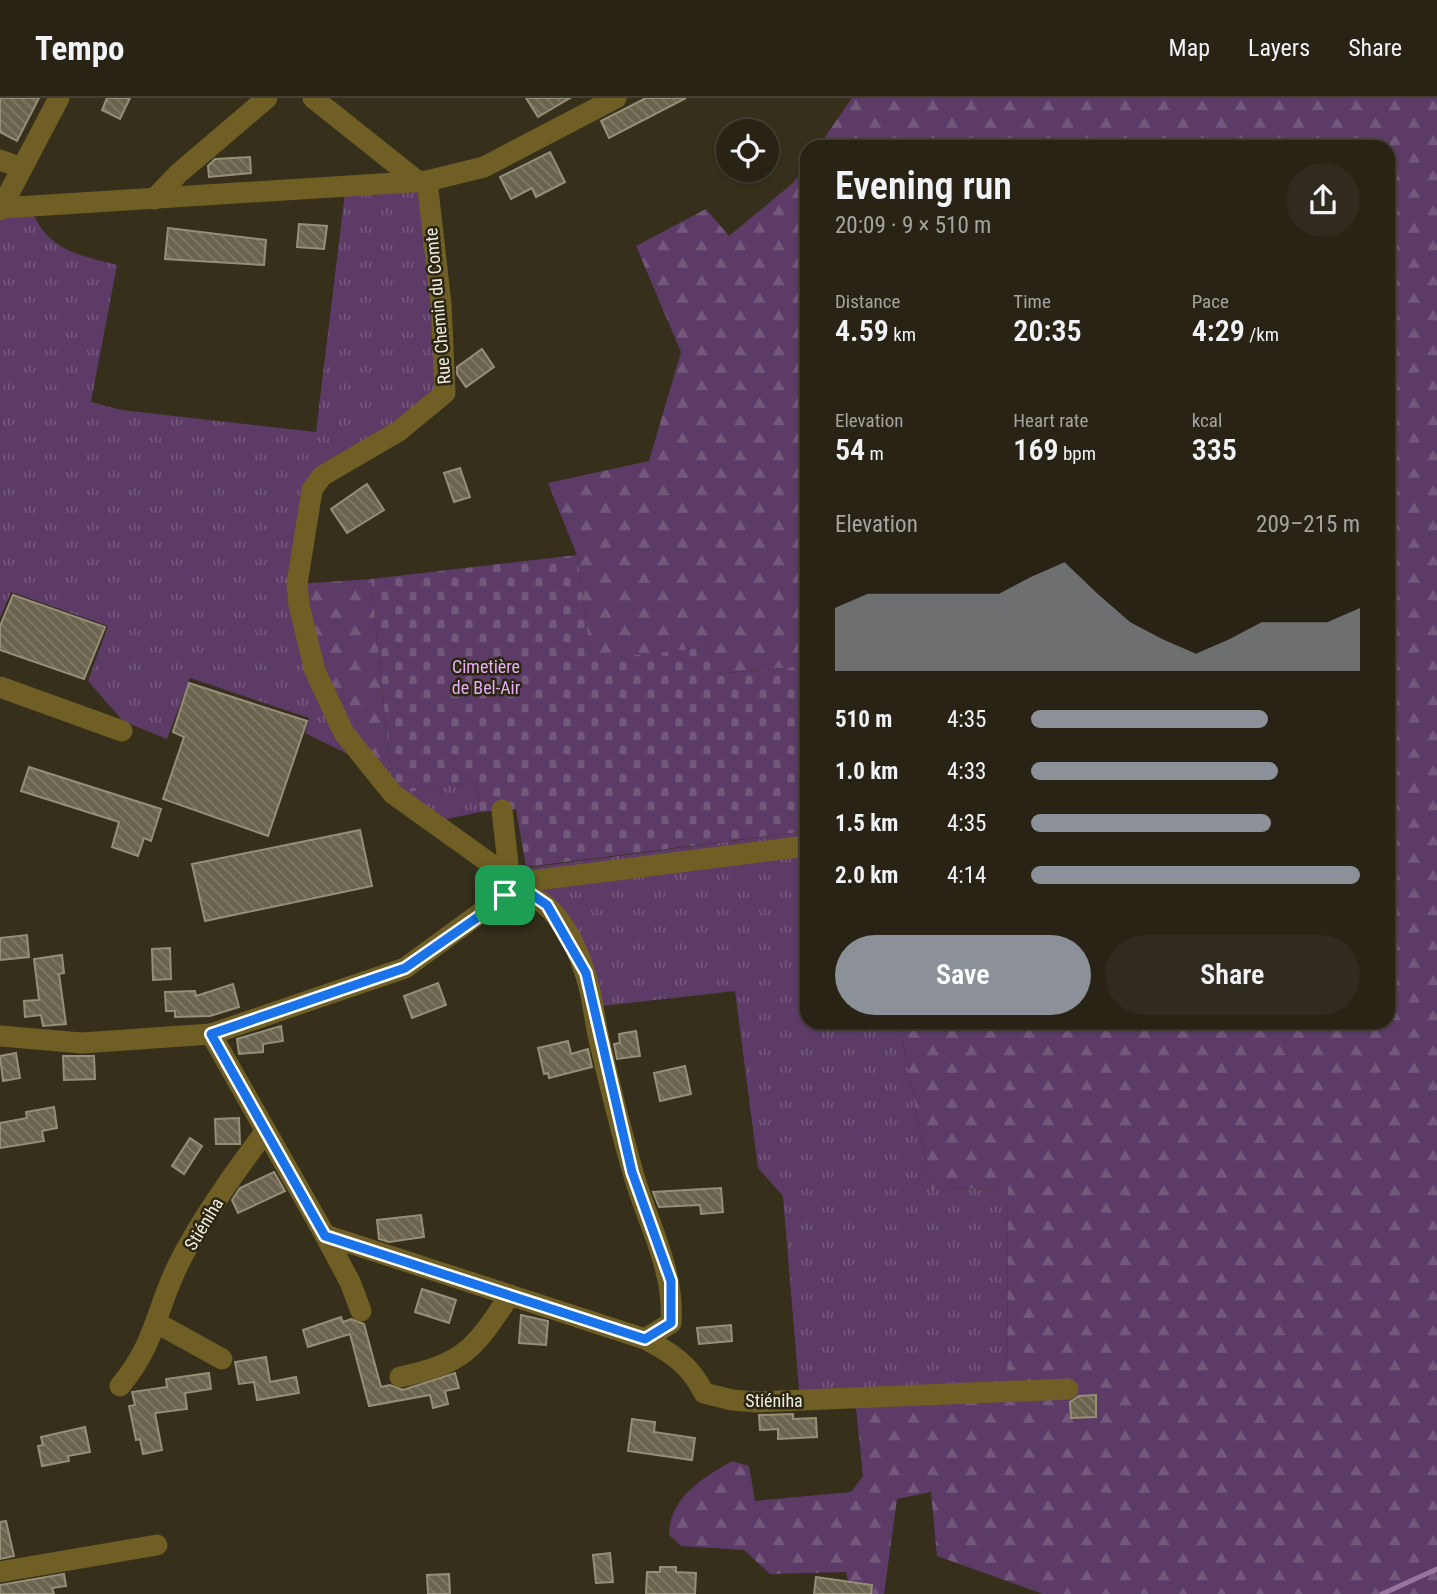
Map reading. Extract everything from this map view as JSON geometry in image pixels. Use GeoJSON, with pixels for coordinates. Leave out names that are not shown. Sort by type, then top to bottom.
{"type":"FeatureCollection","features":[{"type":"Feature","properties":{"kind":"street"},"geometry":{"type":"LineString","coordinates":[[1,209],[59,98]]}},
{"type":"Feature","properties":{"kind":"street"},"geometry":{"type":"LineString","coordinates":[[154,200],[179,173],[267,98]]}},
{"type":"Feature","properties":{"kind":"street"},"geometry":{"type":"LineString","coordinates":[[313,98],[422,181]]}},
{"type":"Feature","properties":{"kind":"street"},"geometry":{"type":"LineString","coordinates":[[1,209],[422,181],[484,167],[616,98]]}},
{"type":"Feature","properties":{"kind":"street"},"geometry":{"type":"LineString","coordinates":[[0,160],[22,168]]}},
{"type":"Feature","properties":{"kind":"street","name":"Rue Chemin du Comte"},"geometry":{"type":"LineString","coordinates":[[422,181],[441,304],[445,393],[399,431],[322,476],[312,490],[298,594],[315,671],[344,733],[393,794],[498,869],[505,889]]}},
{"type":"Feature","properties":{"kind":"street"},"geometry":{"type":"LineString","coordinates":[[0,687],[122,731]]}},
{"type":"Feature","properties":{"kind":"street"},"geometry":{"type":"LineString","coordinates":[[502,810],[509,873],[505,889]]}},
{"type":"Feature","properties":{"kind":"street"},"geometry":{"type":"LineString","coordinates":[[0,1036],[82,1043],[211,1034],[405,968],[505,889],[800,847]]}},
{"type":"Feature","properties":{"kind":"street"},"geometry":{"type":"LineString","coordinates":[[505,889],[531,894],[547,905],[586,973],[632,1172],[671,1281],[671,1323],[645,1339]]}},
{"type":"Feature","properties":{"kind":"street"},"geometry":{"type":"LineString","coordinates":[[211,1034],[325,1236],[362,1311]]}},
{"type":"Feature","properties":{"kind":"street","name":"Stiéniha"},"geometry":{"type":"LineString","coordinates":[[120,1386],[148,1347],[173,1275],[233,1175],[265,1132]]}},
{"type":"Feature","properties":{"kind":"street","name":"Stiéniha"},"geometry":{"type":"LineString","coordinates":[[325,1236],[645,1339],[676,1355],[695,1375],[704,1393],[732,1401],[855,1399],[1068,1389]]}},
{"type":"Feature","properties":{"kind":"street"},"geometry":{"type":"LineString","coordinates":[[400,1377],[439,1369],[458,1358],[484,1335],[510,1295]]}},
{"type":"Feature","properties":{"kind":"street"},"geometry":{"type":"LineString","coordinates":[[157,1323],[222,1359]]}},
{"type":"Feature","properties":{"kind":"street"},"geometry":{"type":"LineString","coordinates":[[0,1573],[157,1545]]}},
{"type":"Feature","properties":{"kind":"green space"},"geometry":{"type":"Polygon","coordinates":[[[852,98],[1437,98],[1437,1594],[1043,1594],[937,1556],[931,1492],[897,1499],[884,1594],[851,1594],[846,1572],[770,1574],[744,1550],[681,1546],[669,1535],[671,1521],[681,1499],[699,1482],[732,1461],[749,1466],[755,1501],[851,1492],[863,1476],[855,1399],[1007,1393],[1008,1188],[931,1189],[900,1029],[1395,1029],[1395,140],[823,140],[852,98]]]}},
{"type":"Feature","properties":{"kind":"green space"},"geometry":{"type":"Polygon","coordinates":[[[800,174],[800,667],[713,674],[710,647],[591,661],[577,555],[548,483],[649,461],[681,352],[636,246],[706,209],[729,236],[793,183],[800,174]]]}},
{"type":"Feature","properties":{"kind":"green space"},"geometry":{"type":"Polygon","coordinates":[[[416,180],[445,393],[322,476],[300,570],[372,766],[305,733],[309,718],[190,678],[167,739],[123,721],[88,681],[108,626],[11,592],[0,618],[0,210],[31,207],[37,221],[54,242],[76,254],[117,265],[91,402],[121,410],[316,432],[346,184],[416,180]]]}},
{"type":"Feature","properties":{"kind":"green space","name":"Cimetière de Bel-Air"},"geometry":{"type":"Polygon","coordinates":[[[577,555],[591,660],[710,647],[714,674],[800,667],[800,832],[526,867],[516,809],[480,812],[476,782],[393,794],[371,579],[577,555]]]}},
{"type":"Feature","properties":{"kind":"green space"},"geometry":{"type":"Polygon","coordinates":[[[371,579],[393,794],[344,733],[297,584],[371,579]]]}},
{"type":"Feature","properties":{"kind":"green space"},"geometry":{"type":"Polygon","coordinates":[[[476,782],[480,812],[432,822],[393,794],[476,782]]]}},
{"type":"Feature","properties":{"kind":"green space"},"geometry":{"type":"Polygon","coordinates":[[[800,832],[800,847],[526,880],[526,868],[800,832]]]}},
{"type":"Feature","properties":{"kind":"green space"},"geometry":{"type":"Polygon","coordinates":[[[800,855],[800,1029],[900,1029],[931,1189],[1008,1188],[1007,1394],[800,1401],[783,1196],[758,1168],[735,991],[593,1007],[592,996],[532,887],[800,855]]]}},
{"type":"Feature","properties":{"kind":"building"},"geometry":{"type":"Polygon","coordinates":[[[0,98],[39,98],[17,141],[0,132],[0,98]]]}},
{"type":"Feature","properties":{"kind":"building"},"geometry":{"type":"Polygon","coordinates":[[[107,98],[130,98],[120,119],[102,110],[107,98]]]}},
{"type":"Feature","properties":{"kind":"building"},"geometry":{"type":"Polygon","coordinates":[[[526,98],[570,98],[538,117],[526,98]]]}},
{"type":"Feature","properties":{"kind":"building"},"geometry":{"type":"Polygon","coordinates":[[[646,98],[686,98],[609,138],[601,121],[646,98]]]}},
{"type":"Feature","properties":{"kind":"building"},"geometry":{"type":"Polygon","coordinates":[[[550,152],[565,182],[536,197],[532,188],[511,199],[500,177],[550,152]]]}},
{"type":"Feature","properties":{"kind":"building"},"geometry":{"type":"Polygon","coordinates":[[[250,157],[251,173],[209,177],[208,166],[215,159],[250,157]]]}},
{"type":"Feature","properties":{"kind":"building"},"geometry":{"type":"Polygon","coordinates":[[[299,224],[327,226],[324,249],[297,247],[299,224]]]}},
{"type":"Feature","properties":{"kind":"building"},"geometry":{"type":"Polygon","coordinates":[[[168,228],[266,240],[264,265],[165,259],[168,228]]]}},
{"type":"Feature","properties":{"kind":"building"},"geometry":{"type":"Polygon","coordinates":[[[482,349],[494,367],[466,387],[457,374],[457,367],[482,349]]]}},
{"type":"Feature","properties":{"kind":"building"},"geometry":{"type":"Polygon","coordinates":[[[460,468],[470,497],[454,502],[444,473],[460,468]]]}},
{"type":"Feature","properties":{"kind":"building"},"geometry":{"type":"Polygon","coordinates":[[[367,484],[384,510],[347,533],[331,509],[367,484]]]}},
{"type":"Feature","properties":{"kind":"building"},"geometry":{"type":"Polygon","coordinates":[[[13,595],[105,627],[84,679],[0,650],[0,626],[13,595]]]}},
{"type":"Feature","properties":{"kind":"building"},"geometry":{"type":"Polygon","coordinates":[[[189,683],[307,721],[268,836],[163,799],[184,737],[173,732],[189,683]]]}},
{"type":"Feature","properties":{"kind":"building"},"geometry":{"type":"Polygon","coordinates":[[[29,767],[161,809],[151,841],[144,838],[138,856],[112,847],[119,822],[21,791],[29,767]]]}},
{"type":"Feature","properties":{"kind":"building"},"geometry":{"type":"Polygon","coordinates":[[[360,830],[372,886],[205,921],[192,864],[360,830]]]}},
{"type":"Feature","properties":{"kind":"building"},"geometry":{"type":"Polygon","coordinates":[[[27,935],[29,957],[0,960],[0,938],[27,935]]]}},
{"type":"Feature","properties":{"kind":"building"},"geometry":{"type":"Polygon","coordinates":[[[170,948],[171,979],[153,980],[152,949],[170,948]]]}},
{"type":"Feature","properties":{"kind":"building"},"geometry":{"type":"Polygon","coordinates":[[[62,955],[64,973],[59,974],[66,1024],[43,1026],[41,1015],[25,1017],[24,1001],[39,1000],[34,959],[62,955]]]}},
{"type":"Feature","properties":{"kind":"building"},"geometry":{"type":"Polygon","coordinates":[[[438,983],[446,1005],[412,1018],[404,996],[438,983]]]}},
{"type":"Feature","properties":{"kind":"building"},"geometry":{"type":"Polygon","coordinates":[[[233,984],[239,1007],[210,1016],[175,1017],[175,1011],[166,1011],[165,992],[195,991],[196,996],[233,984]]]}},
{"type":"Feature","properties":{"kind":"building"},"geometry":{"type":"Polygon","coordinates":[[[281,1026],[283,1041],[263,1044],[263,1052],[239,1054],[237,1039],[281,1026]]]}},
{"type":"Feature","properties":{"kind":"building"},"geometry":{"type":"Polygon","coordinates":[[[636,1031],[640,1056],[617,1059],[614,1044],[620,1043],[619,1034],[636,1031]]]}},
{"type":"Feature","properties":{"kind":"building"},"geometry":{"type":"Polygon","coordinates":[[[568,1041],[571,1054],[588,1049],[592,1067],[549,1078],[548,1073],[544,1074],[538,1048],[568,1041]]]}},
{"type":"Feature","properties":{"kind":"building"},"geometry":{"type":"Polygon","coordinates":[[[16,1053],[20,1078],[3,1081],[0,1056],[16,1053]]]}},
{"type":"Feature","properties":{"kind":"building"},"geometry":{"type":"Polygon","coordinates":[[[63,1056],[94,1056],[95,1079],[64,1080],[63,1056]]]}},
{"type":"Feature","properties":{"kind":"building"},"geometry":{"type":"Polygon","coordinates":[[[685,1066],[691,1094],[660,1101],[654,1073],[685,1066]]]}},
{"type":"Feature","properties":{"kind":"building"},"geometry":{"type":"Polygon","coordinates":[[[54,1107],[57,1128],[42,1131],[44,1141],[0,1148],[0,1123],[27,1118],[26,1112],[54,1107]]]}},
{"type":"Feature","properties":{"kind":"building"},"geometry":{"type":"Polygon","coordinates":[[[239,1118],[240,1144],[216,1144],[215,1119],[239,1118]]]}},
{"type":"Feature","properties":{"kind":"building"},"geometry":{"type":"Polygon","coordinates":[[[190,1138],[202,1146],[184,1174],[172,1166],[190,1138]]]}},
{"type":"Feature","properties":{"kind":"building"},"geometry":{"type":"Polygon","coordinates":[[[274,1172],[285,1191],[238,1213],[232,1200],[240,1188],[274,1172]]]}},
{"type":"Feature","properties":{"kind":"building"},"geometry":{"type":"Polygon","coordinates":[[[721,1188],[723,1212],[701,1214],[700,1205],[659,1207],[653,1192],[721,1188]]]}},
{"type":"Feature","properties":{"kind":"building"},"geometry":{"type":"Polygon","coordinates":[[[421,1215],[424,1237],[389,1242],[379,1239],[377,1220],[421,1215]]]}},
{"type":"Feature","properties":{"kind":"building"},"geometry":{"type":"Polygon","coordinates":[[[422,1289],[456,1300],[449,1323],[415,1312],[422,1289]]]}},
{"type":"Feature","properties":{"kind":"building"},"geometry":{"type":"Polygon","coordinates":[[[521,1315],[548,1321],[546,1345],[519,1343],[521,1315]]]}},
{"type":"Feature","properties":{"kind":"building"},"geometry":{"type":"Polygon","coordinates":[[[341,1317],[343,1322],[351,1319],[364,1324],[381,1387],[390,1385],[403,1390],[455,1373],[459,1388],[445,1391],[448,1404],[433,1408],[430,1395],[369,1406],[350,1334],[308,1347],[303,1330],[341,1317]]]}},
{"type":"Feature","properties":{"kind":"building"},"geometry":{"type":"Polygon","coordinates":[[[731,1325],[732,1341],[699,1344],[697,1328],[731,1325]]]}},
{"type":"Feature","properties":{"kind":"building"},"geometry":{"type":"Polygon","coordinates":[[[266,1357],[270,1382],[296,1377],[299,1393],[257,1400],[254,1382],[239,1384],[235,1362],[266,1357]]]}},
{"type":"Feature","properties":{"kind":"building"},"geometry":{"type":"Polygon","coordinates":[[[209,1373],[211,1389],[185,1393],[187,1409],[155,1413],[162,1450],[143,1454],[140,1439],[136,1440],[129,1406],[135,1405],[132,1392],[167,1387],[166,1379],[209,1373]]]}},
{"type":"Feature","properties":{"kind":"building"},"geometry":{"type":"Polygon","coordinates":[[[1096,1395],[1096,1417],[1071,1418],[1070,1402],[1079,1396],[1096,1395]]]}},
{"type":"Feature","properties":{"kind":"building"},"geometry":{"type":"Polygon","coordinates":[[[793,1414],[793,1419],[816,1418],[817,1437],[778,1439],[778,1429],[760,1430],[759,1415],[793,1414]]]}},
{"type":"Feature","properties":{"kind":"building"},"geometry":{"type":"Polygon","coordinates":[[[632,1419],[655,1422],[654,1432],[695,1438],[692,1460],[628,1451],[632,1419]]]}},
{"type":"Feature","properties":{"kind":"building"},"geometry":{"type":"Polygon","coordinates":[[[85,1427],[90,1452],[68,1456],[69,1461],[42,1466],[38,1446],[43,1445],[41,1437],[85,1427]]]}},
{"type":"Feature","properties":{"kind":"building"},"geometry":{"type":"Polygon","coordinates":[[[6,1521],[14,1556],[0,1559],[0,1522],[6,1521]]]}},
{"type":"Feature","properties":{"kind":"building"},"geometry":{"type":"Polygon","coordinates":[[[610,1553],[613,1582],[596,1583],[593,1555],[610,1553]]]}},
{"type":"Feature","properties":{"kind":"building"},"geometry":{"type":"Polygon","coordinates":[[[660,1567],[676,1567],[676,1572],[696,1573],[695,1594],[646,1594],[647,1572],[660,1572],[660,1567]]]}},
{"type":"Feature","properties":{"kind":"building"},"geometry":{"type":"Polygon","coordinates":[[[64,1574],[66,1586],[52,1588],[54,1594],[0,1594],[0,1585],[64,1574]]]}},
{"type":"Feature","properties":{"kind":"building"},"geometry":{"type":"Polygon","coordinates":[[[449,1574],[450,1594],[428,1594],[427,1575],[449,1574]]]}},
{"type":"Feature","properties":{"kind":"building"},"geometry":{"type":"Polygon","coordinates":[[[816,1577],[872,1585],[871,1594],[814,1594],[816,1577]]]}},
{"type":"Feature","properties":{"kind":"waterway"},"geometry":{"type":"LineString","coordinates":[[1382,1594],[1437,1569]]}},
{"type":"Feature","properties":{"kind":"route"},"geometry":{"type":"LineString","coordinates":[[519,890],[531,894],[547,905],[586,973],[632,1172],[671,1281],[671,1323],[645,1339],[325,1236],[211,1034],[360,986],[405,968],[505,895],[519,890]]}}]}
